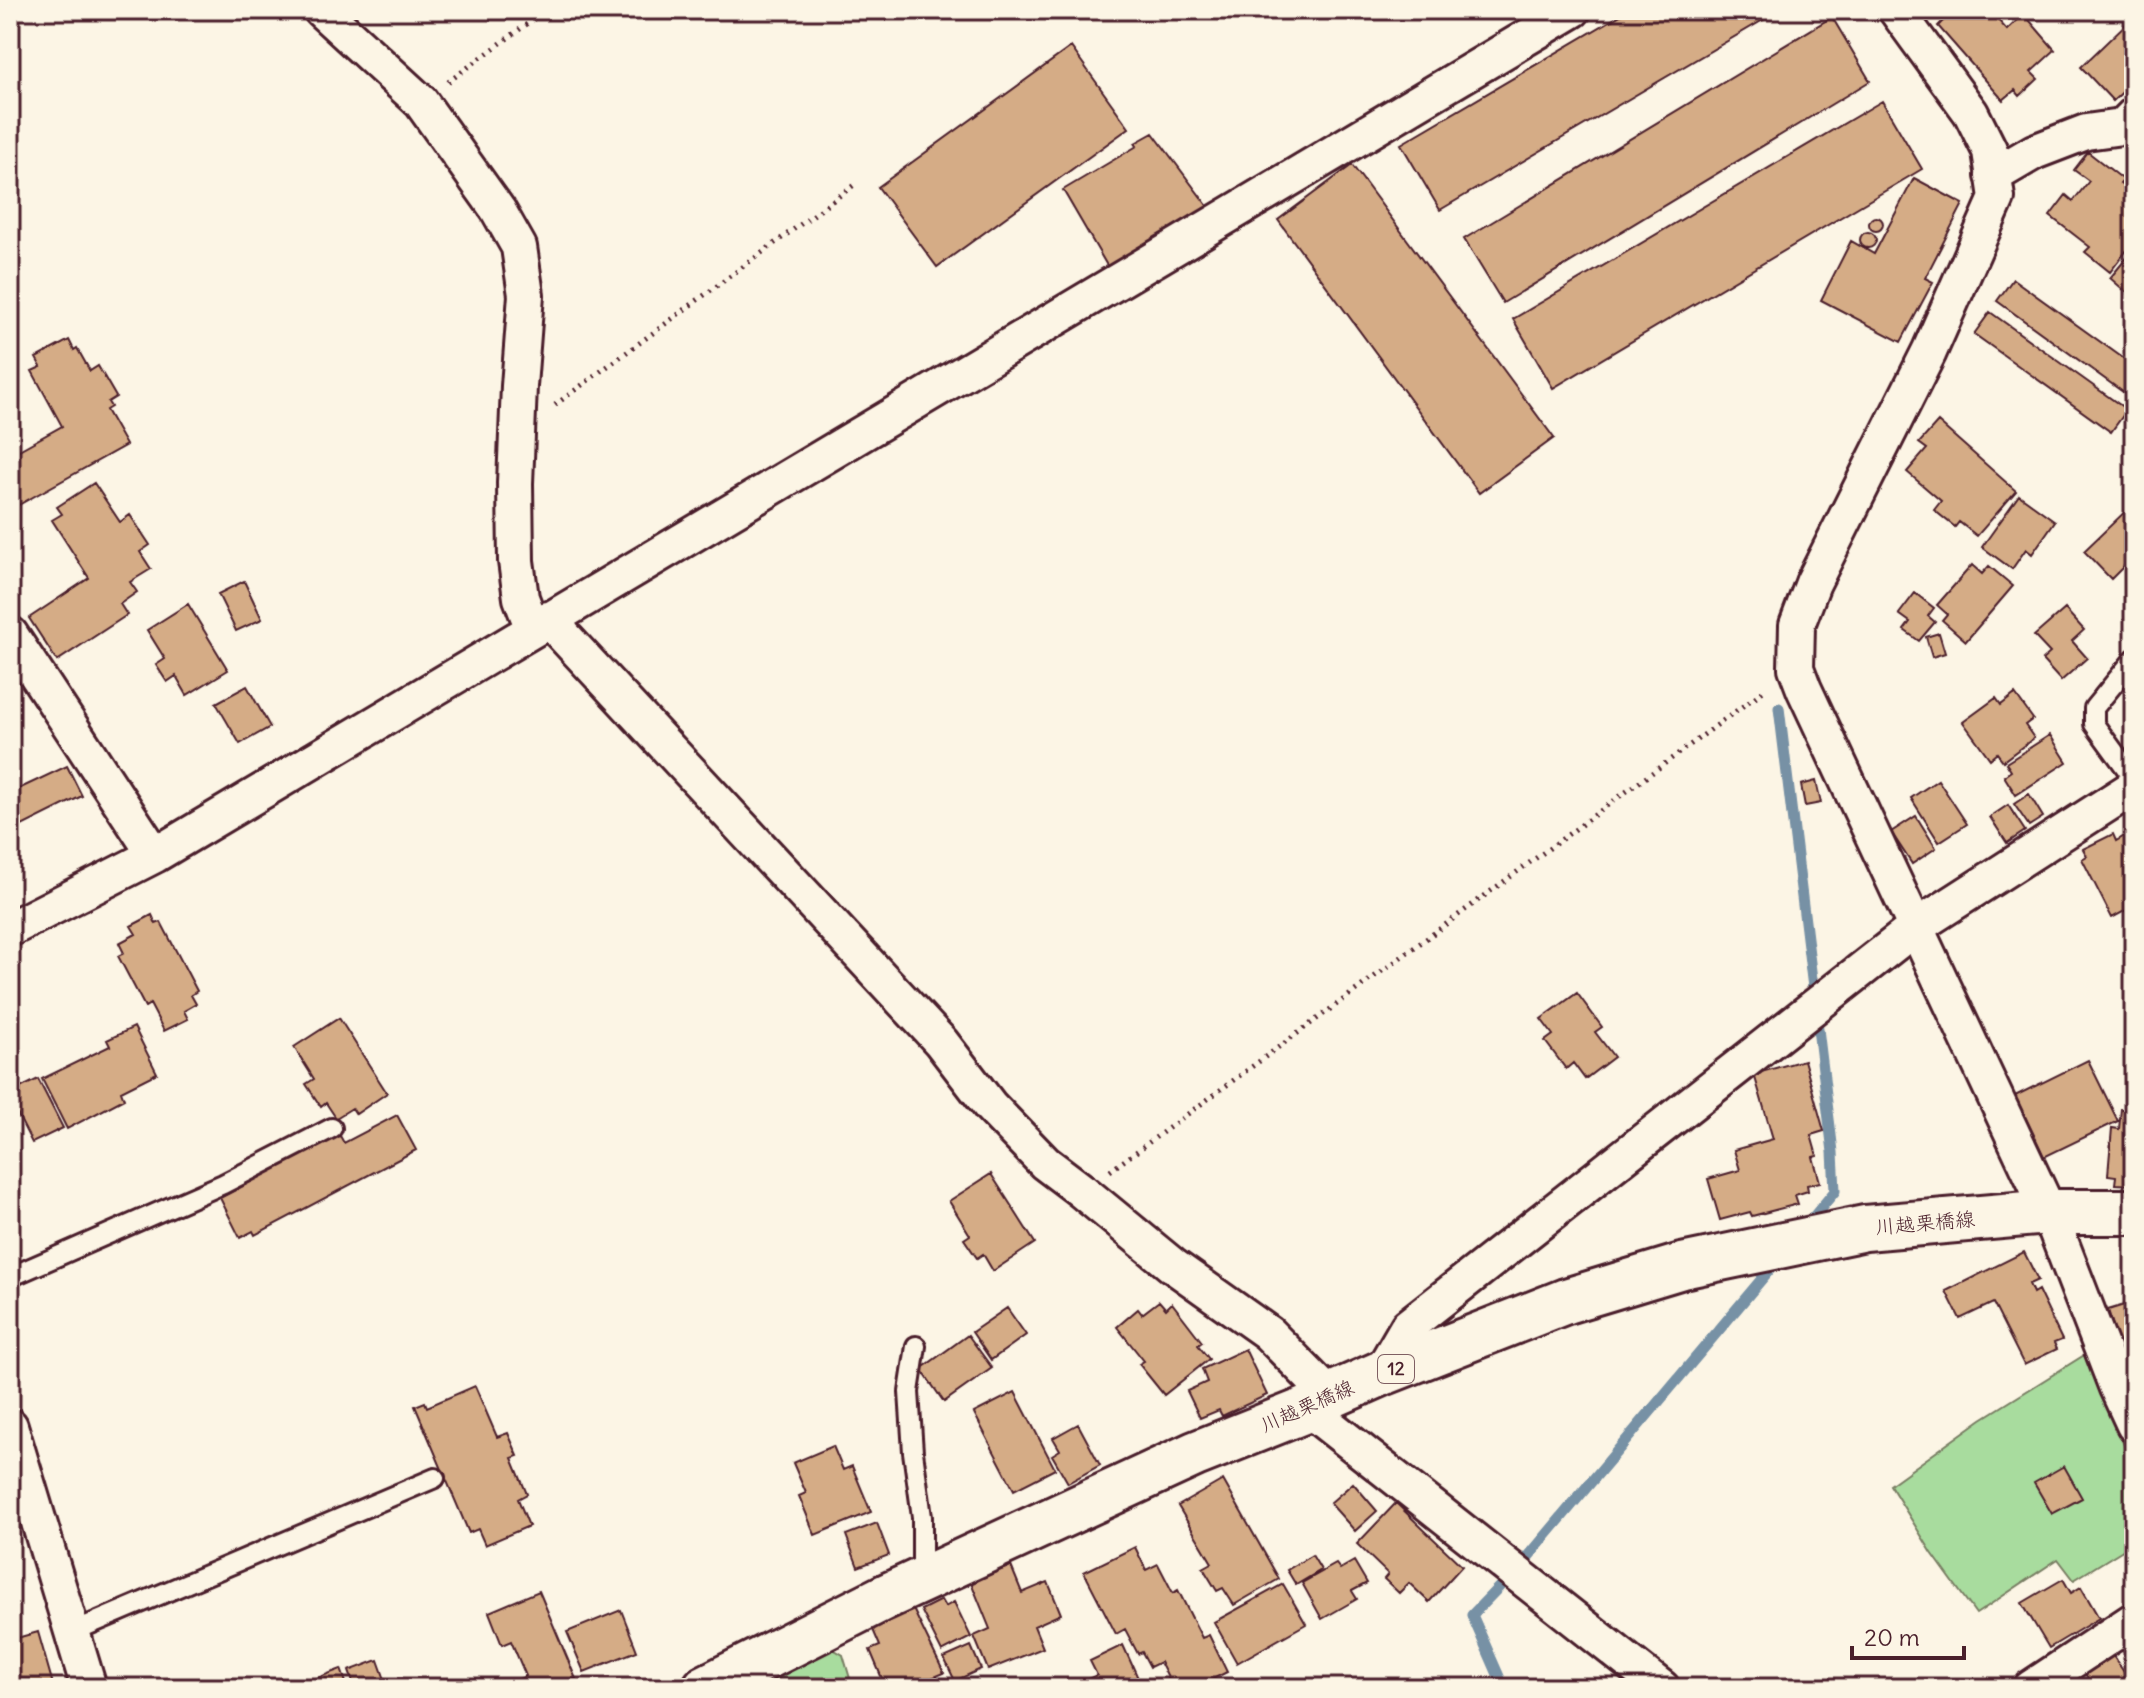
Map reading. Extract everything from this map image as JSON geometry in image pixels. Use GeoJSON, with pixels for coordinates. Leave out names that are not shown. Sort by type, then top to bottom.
{"type":"FeatureCollection","features":[{"type":"Feature","properties":{"kind":"main road","name":"川越栗橋線"},"geometry":{"type":"LineString","coordinates":[[705,1688],[922,1580],[1195,1454],[1380,1374],[1566,1301],[1682,1266],[1865,1228],[2049,1212],[2134,1212]]}},
{"type":"Feature","properties":{"kind":"street"},"geometry":{"type":"LineString","coordinates":[[321,10],[421,102],[498,210],[519,247],[526,295],[515,483],[516,561],[521,598],[541,624],[941,1042],[990,1106],[1045,1163],[1172,1265],[1268,1333],[1319,1402],[1662,1688]]}},
{"type":"Feature","properties":{"kind":"street"},"geometry":{"type":"LineString","coordinates":[[10,929],[155,855],[1573,10]]}},
{"type":"Feature","properties":{"kind":"street"},"geometry":{"type":"LineString","coordinates":[[1896,10],[1971,113],[1990,151],[1997,198],[1935,338],[1813,583],[1797,625],[1796,668],[2049,1212],[2134,1425]]}},
{"type":"Feature","properties":{"kind":"street"},"geometry":{"type":"LineString","coordinates":[[1993,176],[2034,152],[2086,132],[2130,126]]}},
{"type":"Feature","properties":{"kind":"street"},"geometry":{"type":"LineString","coordinates":[[10,634],[155,855]]}},
{"type":"Feature","properties":{"kind":"street"},"geometry":{"type":"LineString","coordinates":[[1380,1374],[1408,1326],[1916,927],[2134,787]]}},
{"type":"Feature","properties":{"kind":"street"},"geometry":{"type":"LineString","coordinates":[[10,1426],[89,1688]]}},
{"type":"Feature","properties":{"kind":"street"},"geometry":{"type":"LineString","coordinates":[[2031,1688],[2134,1620]]}},
{"type":"Feature","properties":{"kind":"lane"},"geometry":{"type":"LineString","coordinates":[[2134,659],[2094,708],[2094,724],[2134,779]]}},
{"type":"Feature","properties":{"kind":"lane"},"geometry":{"type":"LineString","coordinates":[[10,1277],[223,1184],[332,1128]]}},
{"type":"Feature","properties":{"kind":"lane"},"geometry":{"type":"LineString","coordinates":[[916,1346],[909,1392],[922,1517],[922,1580]]}},
{"type":"Feature","properties":{"kind":"lane"},"geometry":{"type":"LineString","coordinates":[[72,1632],[435,1478]]}},
{"type":"Feature","properties":{"kind":"path"},"geometry":{"type":"LineString","coordinates":[[421,102],[546,10]]}},
{"type":"Feature","properties":{"kind":"path"},"geometry":{"type":"LineString","coordinates":[[517,433],[854,185]]}},
{"type":"Feature","properties":{"kind":"path"},"geometry":{"type":"LineString","coordinates":[[1082,1191],[1796,668]]}},
{"type":"Feature","properties":{"kind":"green space"},"geometry":{"type":"Polygon","coordinates":[[[2086,1354],[2134,1469],[2134,1543],[2074,1580],[2058,1559],[1976,1614],[1932,1553],[1890,1485],[1982,1419],[2086,1354]]]}},
{"type":"Feature","properties":{"kind":"green space"},"geometry":{"type":"Polygon","coordinates":[[[828,1646],[843,1655],[851,1682],[849,1688],[712,1688],[828,1646]]]}},
{"type":"Feature","properties":{"kind":"building"},"geometry":{"type":"Polygon","coordinates":[[[1629,10],[1780,10],[1440,210],[1401,144],[1629,10]]]}},
{"type":"Feature","properties":{"kind":"building"},"geometry":{"type":"Polygon","coordinates":[[[1933,10],[1989,10],[2007,30],[2024,14],[2055,50],[2031,72],[2038,79],[2020,96],[2015,90],[2003,100],[1938,26],[1943,21],[1933,10]]]}},
{"type":"Feature","properties":{"kind":"building"},"geometry":{"type":"Polygon","coordinates":[[[2134,16],[2134,81],[2113,101],[2081,67],[2134,16]]]}},
{"type":"Feature","properties":{"kind":"building"},"geometry":{"type":"Polygon","coordinates":[[[1832,17],[1870,81],[1503,303],[1464,239],[1832,17]]]}},
{"type":"Feature","properties":{"kind":"building"},"geometry":{"type":"Polygon","coordinates":[[[1071,47],[1129,128],[937,267],[878,187],[1071,47]]]}},
{"type":"Feature","properties":{"kind":"building"},"geometry":{"type":"Polygon","coordinates":[[[1882,101],[1922,169],[1553,388],[1513,319],[1882,101]]]}},
{"type":"Feature","properties":{"kind":"building"},"geometry":{"type":"Polygon","coordinates":[[[1153,133],[1209,208],[1109,269],[1063,190],[1137,146],[1135,143],[1153,133]]]}},
{"type":"Feature","properties":{"kind":"building"},"geometry":{"type":"Polygon","coordinates":[[[2088,152],[2124,180],[2120,184],[2132,193],[2134,190],[2134,241],[2110,272],[2085,252],[2090,247],[2050,216],[2066,195],[2073,201],[2089,181],[2074,170],[2088,152]]]}},
{"type":"Feature","properties":{"kind":"building"},"geometry":{"type":"Polygon","coordinates":[[[1352,165],[1554,438],[1479,493],[1278,220],[1352,165]]]}},
{"type":"Feature","properties":{"kind":"building"},"geometry":{"type":"Polygon","coordinates":[[[1914,178],[1963,204],[1925,278],[1933,282],[1901,342],[1821,300],[1851,241],[1874,254],[1914,178]]]}},
{"type":"Feature","properties":{"kind":"building"},"geometry":{"type":"Polygon","coordinates":[[[1876,217],[1883,224],[1876,231],[1869,224],[1876,217]]]}},
{"type":"Feature","properties":{"kind":"building"},"geometry":{"type":"Polygon","coordinates":[[[1868,232],[1876,240],[1868,248],[1860,240],[1868,232]]]}},
{"type":"Feature","properties":{"kind":"building"},"geometry":{"type":"Polygon","coordinates":[[[2134,249],[2134,299],[2110,278],[2134,249]]]}},
{"type":"Feature","properties":{"kind":"building"},"geometry":{"type":"Polygon","coordinates":[[[2013,279],[2134,366],[2134,400],[1997,301],[2013,279]]]}},
{"type":"Feature","properties":{"kind":"building"},"geometry":{"type":"Polygon","coordinates":[[[1990,312],[2127,410],[2111,432],[1974,334],[1990,312]]]}},
{"type":"Feature","properties":{"kind":"building"},"geometry":{"type":"Polygon","coordinates":[[[69,340],[90,371],[98,366],[116,397],[108,402],[111,407],[106,410],[126,445],[15,507],[10,499],[10,455],[62,426],[32,371],[41,367],[36,358],[69,340]]]}},
{"type":"Feature","properties":{"kind":"building"},"geometry":{"type":"Polygon","coordinates":[[[1938,422],[2016,491],[1977,536],[1959,522],[1955,527],[1934,510],[1941,501],[1907,472],[1927,449],[1919,443],[1938,422]]]}},
{"type":"Feature","properties":{"kind":"building"},"geometry":{"type":"Polygon","coordinates":[[[94,483],[120,522],[130,515],[150,545],[140,552],[151,569],[130,582],[137,592],[120,604],[127,615],[57,661],[29,618],[89,578],[52,520],[62,514],[57,507],[94,483]]]}},
{"type":"Feature","properties":{"kind":"building"},"geometry":{"type":"Polygon","coordinates":[[[2019,495],[2055,521],[2032,554],[2026,549],[2012,569],[1982,547],[2019,495]]]}},
{"type":"Feature","properties":{"kind":"building"},"geometry":{"type":"Polygon","coordinates":[[[2134,503],[2134,556],[2111,579],[2084,551],[2134,503]]]}},
{"type":"Feature","properties":{"kind":"building"},"geometry":{"type":"Polygon","coordinates":[[[1972,565],[1982,574],[1989,566],[2013,586],[1966,641],[1942,620],[1947,614],[1937,605],[1972,565]]]}},
{"type":"Feature","properties":{"kind":"building"},"geometry":{"type":"Polygon","coordinates":[[[244,581],[262,619],[236,631],[218,594],[244,581]]]}},
{"type":"Feature","properties":{"kind":"building"},"geometry":{"type":"Polygon","coordinates":[[[1915,593],[1934,608],[1928,616],[1935,622],[1919,641],[1904,630],[1910,622],[1899,614],[1915,593]]]}},
{"type":"Feature","properties":{"kind":"building"},"geometry":{"type":"Polygon","coordinates":[[[188,604],[228,670],[187,695],[176,676],[167,682],[156,665],[165,659],[147,630],[188,604]]]}},
{"type":"Feature","properties":{"kind":"building"},"geometry":{"type":"Polygon","coordinates":[[[2065,609],[2084,630],[2072,641],[2087,658],[2061,681],[2042,660],[2050,653],[2034,636],[2065,609]]]}},
{"type":"Feature","properties":{"kind":"building"},"geometry":{"type":"Polygon","coordinates":[[[1939,633],[1945,653],[1932,657],[1926,637],[1939,633]]]}},
{"type":"Feature","properties":{"kind":"building"},"geometry":{"type":"Polygon","coordinates":[[[247,686],[270,727],[240,744],[216,703],[247,686]]]}},
{"type":"Feature","properties":{"kind":"building"},"geometry":{"type":"Polygon","coordinates":[[[2015,694],[2033,719],[2025,725],[2034,738],[2003,761],[1997,753],[1990,759],[1963,722],[1996,698],[2001,705],[2015,694]]]}},
{"type":"Feature","properties":{"kind":"building"},"geometry":{"type":"Polygon","coordinates":[[[2050,735],[2067,762],[2016,795],[2004,776],[2011,771],[2006,763],[2050,735]]]}},
{"type":"Feature","properties":{"kind":"building"},"geometry":{"type":"Polygon","coordinates":[[[67,766],[82,796],[10,832],[10,793],[67,766]]]}},
{"type":"Feature","properties":{"kind":"building"},"geometry":{"type":"Polygon","coordinates":[[[1938,780],[1967,824],[1939,842],[1911,798],[1938,780]]]}},
{"type":"Feature","properties":{"kind":"building"},"geometry":{"type":"Polygon","coordinates":[[[1816,781],[1821,803],[1805,806],[1801,785],[1816,781]]]}},
{"type":"Feature","properties":{"kind":"building"},"geometry":{"type":"Polygon","coordinates":[[[2029,794],[2043,817],[2029,826],[2014,804],[2029,794]]]}},
{"type":"Feature","properties":{"kind":"building"},"geometry":{"type":"Polygon","coordinates":[[[2008,805],[2025,831],[2007,843],[1990,817],[2008,805]]]}},
{"type":"Feature","properties":{"kind":"building"},"geometry":{"type":"Polygon","coordinates":[[[1916,816],[1936,848],[1912,864],[1891,832],[1916,816]]]}},
{"type":"Feature","properties":{"kind":"building"},"geometry":{"type":"Polygon","coordinates":[[[2133,831],[2134,910],[2132,907],[2112,918],[2082,859],[2087,856],[2083,849],[2113,834],[2116,841],[2133,831]]]}},
{"type":"Feature","properties":{"kind":"building"},"geometry":{"type":"Polygon","coordinates":[[[152,915],[156,924],[161,922],[197,991],[191,995],[196,1004],[184,1011],[188,1019],[164,1031],[150,1004],[145,1007],[118,956],[124,953],[119,943],[136,934],[131,926],[152,915]]]}},
{"type":"Feature","properties":{"kind":"building"},"geometry":{"type":"Polygon","coordinates":[[[1577,993],[1602,1027],[1595,1032],[1614,1057],[1585,1079],[1573,1063],[1566,1069],[1545,1041],[1553,1035],[1541,1019],[1577,993]]]}},
{"type":"Feature","properties":{"kind":"building"},"geometry":{"type":"Polygon","coordinates":[[[339,1018],[387,1093],[356,1114],[352,1108],[336,1118],[326,1103],[321,1107],[306,1084],[314,1079],[294,1047],[339,1018]]]}},
{"type":"Feature","properties":{"kind":"building"},"geometry":{"type":"Polygon","coordinates":[[[134,1027],[157,1073],[121,1091],[124,1099],[67,1129],[42,1079],[110,1046],[107,1040],[134,1027]]]}},
{"type":"Feature","properties":{"kind":"building"},"geometry":{"type":"Polygon","coordinates":[[[1804,1060],[1824,1131],[1811,1135],[1820,1182],[1807,1185],[1808,1191],[1795,1195],[1798,1204],[1752,1216],[1750,1212],[1720,1220],[1708,1179],[1740,1170],[1734,1150],[1773,1139],[1754,1074],[1804,1060]]]}},
{"type":"Feature","properties":{"kind":"building"},"geometry":{"type":"Polygon","coordinates":[[[2088,1060],[2118,1121],[2044,1157],[2015,1096],[2088,1060]]]}},
{"type":"Feature","properties":{"kind":"building"},"geometry":{"type":"Polygon","coordinates":[[[38,1079],[63,1128],[32,1143],[10,1100],[10,1093],[38,1079]]]}},
{"type":"Feature","properties":{"kind":"building"},"geometry":{"type":"Polygon","coordinates":[[[2121,1109],[2134,1110],[2134,1185],[2115,1184],[2116,1176],[2108,1175],[2112,1128],[2119,1129],[2121,1109]]]}},
{"type":"Feature","properties":{"kind":"building"},"geometry":{"type":"Polygon","coordinates":[[[397,1115],[416,1150],[255,1235],[253,1231],[240,1238],[220,1198],[339,1134],[344,1143],[397,1115]]]}},
{"type":"Feature","properties":{"kind":"building"},"geometry":{"type":"Polygon","coordinates":[[[991,1174],[1035,1243],[993,1271],[983,1254],[977,1258],[964,1239],[970,1235],[949,1201],[991,1174]]]}},
{"type":"Feature","properties":{"kind":"building"},"geometry":{"type":"Polygon","coordinates":[[[2024,1252],[2038,1280],[2029,1284],[2033,1293],[2038,1290],[2062,1340],[2054,1343],[2057,1349],[2024,1365],[1993,1303],[1960,1319],[1946,1291],[2024,1252]]]}},
{"type":"Feature","properties":{"kind":"building"},"geometry":{"type":"Polygon","coordinates":[[[1159,1301],[1166,1309],[1172,1303],[1202,1342],[1198,1345],[1209,1359],[1164,1395],[1139,1364],[1144,1361],[1117,1327],[1138,1309],[1142,1314],[1159,1301]]]}},
{"type":"Feature","properties":{"kind":"building"},"geometry":{"type":"Polygon","coordinates":[[[2134,1302],[2134,1341],[2119,1346],[2108,1310],[2134,1302]]]}},
{"type":"Feature","properties":{"kind":"building"},"geometry":{"type":"Polygon","coordinates":[[[1007,1308],[1026,1335],[991,1360],[972,1332],[1007,1308]]]}},
{"type":"Feature","properties":{"kind":"building"},"geometry":{"type":"Polygon","coordinates":[[[968,1335],[992,1368],[944,1402],[921,1369],[968,1335]]]}},
{"type":"Feature","properties":{"kind":"building"},"geometry":{"type":"Polygon","coordinates":[[[1245,1349],[1267,1395],[1222,1416],[1219,1410],[1200,1418],[1187,1391],[1207,1382],[1202,1369],[1245,1349]]]}},
{"type":"Feature","properties":{"kind":"building"},"geometry":{"type":"Polygon","coordinates":[[[475,1386],[497,1437],[508,1433],[518,1456],[512,1458],[527,1494],[518,1499],[529,1526],[485,1545],[478,1529],[469,1533],[415,1406],[425,1402],[427,1407],[475,1386]]]}},
{"type":"Feature","properties":{"kind":"building"},"geometry":{"type":"Polygon","coordinates":[[[1015,1392],[1055,1469],[1014,1490],[974,1413],[1015,1392]]]}},
{"type":"Feature","properties":{"kind":"building"},"geometry":{"type":"Polygon","coordinates":[[[1078,1424],[1100,1465],[1068,1483],[1052,1455],[1060,1450],[1053,1438],[1078,1424]]]}},
{"type":"Feature","properties":{"kind":"building"},"geometry":{"type":"Polygon","coordinates":[[[833,1446],[843,1470],[852,1466],[871,1512],[815,1535],[799,1496],[806,1493],[793,1463],[833,1446]]]}},
{"type":"Feature","properties":{"kind":"building"},"geometry":{"type":"Polygon","coordinates":[[[2064,1466],[2082,1498],[2052,1514],[2034,1483],[2064,1466]]]}},
{"type":"Feature","properties":{"kind":"building"},"geometry":{"type":"Polygon","coordinates":[[[1223,1480],[1279,1579],[1234,1605],[1223,1588],[1217,1591],[1203,1568],[1212,1563],[1178,1506],[1223,1480]]]}},
{"type":"Feature","properties":{"kind":"building"},"geometry":{"type":"Polygon","coordinates":[[[1353,1483],[1377,1511],[1355,1531],[1330,1503],[1353,1483]]]}},
{"type":"Feature","properties":{"kind":"building"},"geometry":{"type":"Polygon","coordinates":[[[1396,1503],[1462,1566],[1429,1602],[1409,1583],[1399,1593],[1384,1579],[1388,1574],[1357,1544],[1396,1503]]]}},
{"type":"Feature","properties":{"kind":"building"},"geometry":{"type":"Polygon","coordinates":[[[877,1523],[889,1555],[858,1567],[846,1535],[877,1523]]]}},
{"type":"Feature","properties":{"kind":"building"},"geometry":{"type":"Polygon","coordinates":[[[1135,1547],[1146,1570],[1158,1564],[1173,1593],[1178,1590],[1202,1638],[1209,1635],[1227,1672],[1195,1688],[1173,1688],[1160,1662],[1150,1667],[1142,1652],[1138,1654],[1125,1629],[1116,1634],[1084,1572],[1135,1547]]]}},
{"type":"Feature","properties":{"kind":"building"},"geometry":{"type":"Polygon","coordinates":[[[1312,1555],[1321,1570],[1296,1585],[1287,1570],[1312,1555]]]}},
{"type":"Feature","properties":{"kind":"building"},"geometry":{"type":"Polygon","coordinates":[[[1354,1561],[1367,1583],[1352,1591],[1357,1599],[1322,1619],[1302,1583],[1336,1564],[1340,1569],[1354,1561]]]}},
{"type":"Feature","properties":{"kind":"building"},"geometry":{"type":"Polygon","coordinates":[[[1011,1566],[1022,1593],[1048,1582],[1061,1614],[1034,1626],[1043,1648],[988,1670],[974,1636],[990,1629],[971,1582],[1011,1566]]]}},
{"type":"Feature","properties":{"kind":"building"},"geometry":{"type":"Polygon","coordinates":[[[2063,1579],[2071,1593],[2081,1587],[2099,1618],[2049,1648],[2022,1603],[2063,1579]]]}},
{"type":"Feature","properties":{"kind":"building"},"geometry":{"type":"Polygon","coordinates":[[[1283,1584],[1306,1624],[1237,1663],[1214,1622],[1283,1584]]]}},
{"type":"Feature","properties":{"kind":"building"},"geometry":{"type":"Polygon","coordinates":[[[539,1591],[576,1679],[569,1681],[572,1688],[504,1688],[526,1676],[511,1641],[502,1645],[489,1612],[539,1591]]]}},
{"type":"Feature","properties":{"kind":"building"},"geometry":{"type":"Polygon","coordinates":[[[941,1600],[945,1607],[954,1602],[971,1637],[942,1652],[921,1610],[941,1600]]]}},
{"type":"Feature","properties":{"kind":"building"},"geometry":{"type":"Polygon","coordinates":[[[912,1607],[944,1673],[908,1688],[886,1688],[870,1650],[880,1646],[871,1625],[912,1607]]]}},
{"type":"Feature","properties":{"kind":"building"},"geometry":{"type":"Polygon","coordinates":[[[621,1610],[637,1651],[584,1672],[567,1632],[621,1610]]]}},
{"type":"Feature","properties":{"kind":"building"},"geometry":{"type":"Polygon","coordinates":[[[38,1632],[54,1688],[10,1688],[10,1640],[38,1632]]]}},
{"type":"Feature","properties":{"kind":"building"},"geometry":{"type":"Polygon","coordinates":[[[1123,1645],[1138,1678],[1134,1679],[1138,1688],[1082,1688],[1091,1684],[1088,1679],[1097,1675],[1090,1661],[1123,1645]]]}},
{"type":"Feature","properties":{"kind":"building"},"geometry":{"type":"Polygon","coordinates":[[[971,1646],[981,1669],[955,1681],[944,1658],[971,1646]]]}},
{"type":"Feature","properties":{"kind":"building"},"geometry":{"type":"Polygon","coordinates":[[[2113,1656],[2128,1678],[2114,1688],[2095,1688],[2085,1674],[2113,1656]]]}},
{"type":"Feature","properties":{"kind":"building"},"geometry":{"type":"Polygon","coordinates":[[[378,1660],[388,1688],[355,1688],[349,1671],[378,1660]]]}},
{"type":"Feature","properties":{"kind":"building"},"geometry":{"type":"Polygon","coordinates":[[[341,1669],[348,1688],[301,1688],[310,1684],[309,1681],[341,1669]]]}},
{"type":"Feature","properties":{"kind":"waterway"},"geometry":{"type":"LineString","coordinates":[[1779,708],[1833,1152],[1835,1191],[1806,1226]]}},
{"type":"Feature","properties":{"kind":"waterway"},"geometry":{"type":"LineString","coordinates":[[1504,1688],[1472,1615],[1528,1557],[1777,1261]]}}]}
